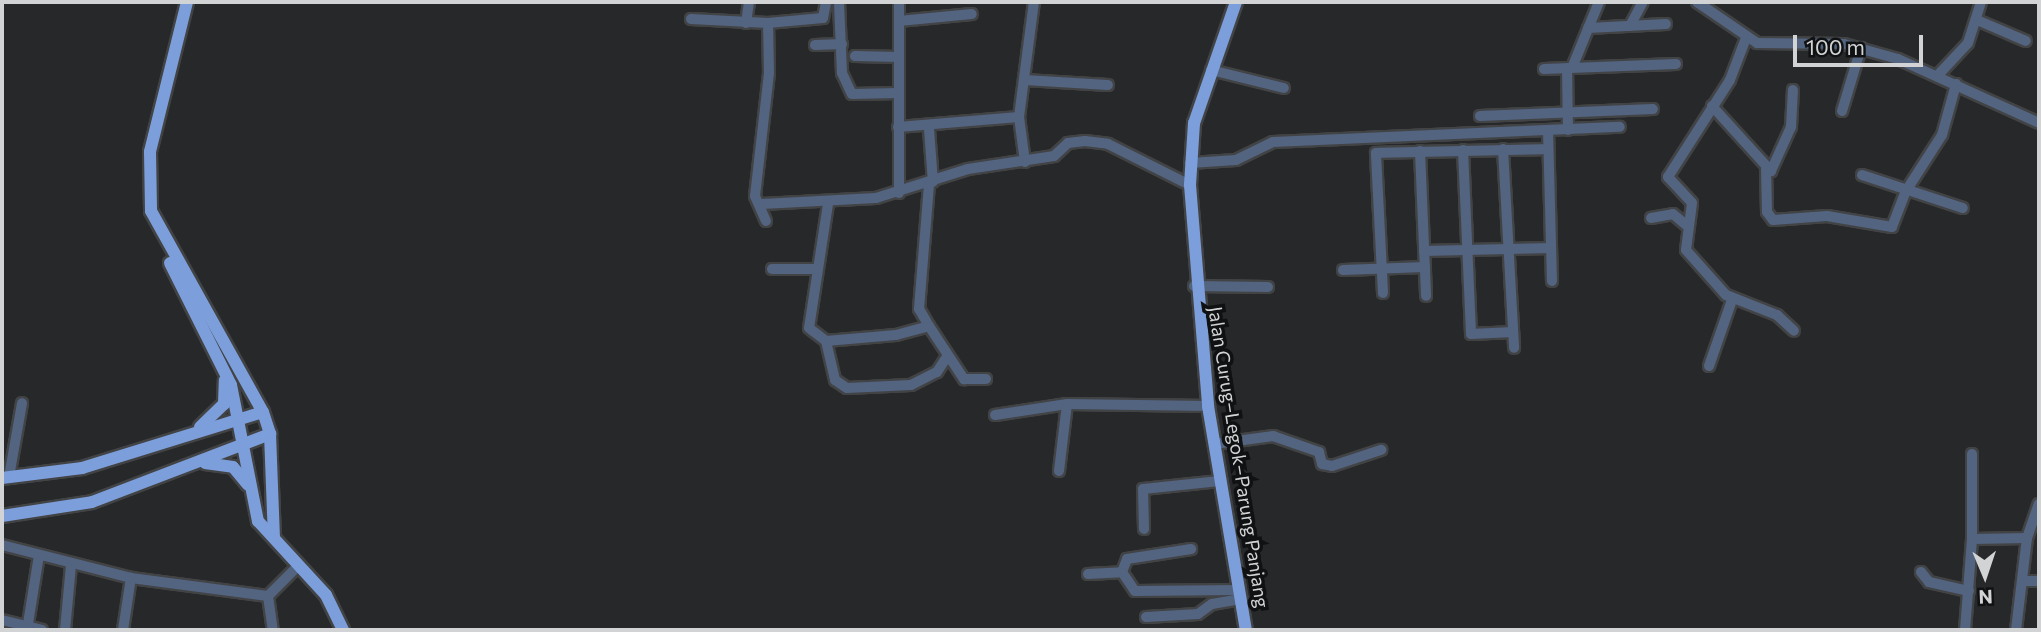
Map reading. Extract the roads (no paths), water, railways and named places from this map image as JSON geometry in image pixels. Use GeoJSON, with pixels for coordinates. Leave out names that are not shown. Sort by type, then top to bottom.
{"type":"FeatureCollection","features":[{"type":"Feature","properties":{"kind":"main road"},"geometry":{"type":"LineString","coordinates":[[187,2],[150,152],[151,211],[175,278],[225,374],[246,444],[258,521],[326,595],[343,630]]}},
{"type":"Feature","properties":{"kind":"main road","name":"Jalan Curug–Legok–Parung Panjang"},"geometry":{"type":"LineString","coordinates":[[1235,2],[1210,70],[1190,163],[1190,185],[1194,286],[1208,406],[1247,630]]}},
{"type":"Feature","properties":{"kind":"main road"},"geometry":{"type":"LineString","coordinates":[[163,239],[263,412],[270,434],[274,536]]}},
{"type":"Feature","properties":{"kind":"main road"},"geometry":{"type":"LineString","coordinates":[[191,434],[225,404],[225,374]]}},
{"type":"Feature","properties":{"kind":"main road"},"geometry":{"type":"LineString","coordinates":[[5,477],[82,468],[263,412]]}},
{"type":"Feature","properties":{"kind":"main road"},"geometry":{"type":"LineString","coordinates":[[2,516],[92,502],[270,434]]}},
{"type":"Feature","properties":{"kind":"main road"},"geometry":{"type":"LineString","coordinates":[[193,463],[233,467],[252,495]]}},
{"type":"Feature","properties":{"kind":"street"},"geometry":{"type":"LineString","coordinates":[[746,23],[749,2]]}},
{"type":"Feature","properties":{"kind":"street"},"geometry":{"type":"LineString","coordinates":[[691,19],[768,23],[823,18],[826,2]]}},
{"type":"Feature","properties":{"kind":"street"},"geometry":{"type":"LineString","coordinates":[[839,2],[842,76],[850,80],[852,94],[899,93]]}},
{"type":"Feature","properties":{"kind":"street"},"geometry":{"type":"LineString","coordinates":[[899,2],[899,193]]}},
{"type":"Feature","properties":{"kind":"street"},"geometry":{"type":"LineString","coordinates":[[1025,162],[1019,117],[1034,2]]}},
{"type":"Feature","properties":{"kind":"street"},"geometry":{"type":"LineString","coordinates":[[1569,130],[1569,68],[1599,2]]}},
{"type":"Feature","properties":{"kind":"street"},"geometry":{"type":"LineString","coordinates":[[1630,26],[1643,2]]}},
{"type":"Feature","properties":{"kind":"street"},"geometry":{"type":"LineString","coordinates":[[1939,74],[1963,53],[1977,20],[1981,2]]}},
{"type":"Feature","properties":{"kind":"street"},"geometry":{"type":"LineString","coordinates":[[1700,4],[1718,21],[1746,38],[1861,48],[1939,74],[2039,124]]}},
{"type":"Feature","properties":{"kind":"street"},"geometry":{"type":"LineString","coordinates":[[899,21],[972,14]]}},
{"type":"Feature","properties":{"kind":"street"},"geometry":{"type":"LineString","coordinates":[[1977,20],[2026,41]]}},
{"type":"Feature","properties":{"kind":"street"},"geometry":{"type":"LineString","coordinates":[[766,222],[762,204],[755,196],[769,73],[768,23]]}},
{"type":"Feature","properties":{"kind":"street"},"geometry":{"type":"LineString","coordinates":[[1588,28],[1666,24]]}},
{"type":"Feature","properties":{"kind":"street"},"geometry":{"type":"LineString","coordinates":[[1746,38],[1739,63],[1669,172],[1670,182],[1692,203],[1684,247],[1732,300],[1777,315],[1794,331]]}},
{"type":"Feature","properties":{"kind":"street"},"geometry":{"type":"LineString","coordinates":[[815,45],[842,44]]}},
{"type":"Feature","properties":{"kind":"street"},"geometry":{"type":"LineString","coordinates":[[1842,111],[1861,48]]}},
{"type":"Feature","properties":{"kind":"street"},"geometry":{"type":"LineString","coordinates":[[855,57],[899,57]]}},
{"type":"Feature","properties":{"kind":"street"},"geometry":{"type":"LineString","coordinates":[[1544,69],[1676,64]]}},
{"type":"Feature","properties":{"kind":"street"},"geometry":{"type":"LineString","coordinates":[[1210,70],[1284,88]]}},
{"type":"Feature","properties":{"kind":"street"},"geometry":{"type":"LineString","coordinates":[[1024,80],[1108,85]]}},
{"type":"Feature","properties":{"kind":"street"},"geometry":{"type":"LineString","coordinates":[[1712,106],[1766,168],[1767,212],[1782,223],[1827,216],[1888,229],[1906,191],[1942,135],[1956,84]]}},
{"type":"Feature","properties":{"kind":"street"},"geometry":{"type":"LineString","coordinates":[[1766,168],[1776,167],[1783,150],[1793,90]]}},
{"type":"Feature","properties":{"kind":"street"},"geometry":{"type":"LineString","coordinates":[[1480,116],[1653,109]]}},
{"type":"Feature","properties":{"kind":"street"},"geometry":{"type":"LineString","coordinates":[[898,127],[929,129],[1019,117]]}},
{"type":"Feature","properties":{"kind":"street"},"geometry":{"type":"LineString","coordinates":[[1190,163],[1236,160],[1273,142],[1620,127]]}},
{"type":"Feature","properties":{"kind":"street"},"geometry":{"type":"LineString","coordinates":[[929,129],[931,183],[919,309],[946,358],[968,382],[986,379]]}},
{"type":"Feature","properties":{"kind":"street"},"geometry":{"type":"LineString","coordinates":[[1548,130],[1552,281]]}},
{"type":"Feature","properties":{"kind":"street"},"geometry":{"type":"LineString","coordinates":[[762,204],[828,204],[899,193],[931,183],[1059,154],[1068,143],[1100,141],[1190,185]]}},
{"type":"Feature","properties":{"kind":"street"},"geometry":{"type":"LineString","coordinates":[[1503,149],[1514,348]]}},
{"type":"Feature","properties":{"kind":"street"},"geometry":{"type":"LineString","coordinates":[[1383,293],[1376,153],[1548,149]]}},
{"type":"Feature","properties":{"kind":"street"},"geometry":{"type":"LineString","coordinates":[[1463,150],[1471,334],[1513,332]]}},
{"type":"Feature","properties":{"kind":"street"},"geometry":{"type":"LineString","coordinates":[[1420,151],[1426,296]]}},
{"type":"Feature","properties":{"kind":"street"},"geometry":{"type":"LineString","coordinates":[[1862,175],[1963,208]]}},
{"type":"Feature","properties":{"kind":"street"},"geometry":{"type":"LineString","coordinates":[[828,204],[814,269],[807,321],[827,341],[835,380],[847,388],[911,385],[937,372],[946,358]]}},
{"type":"Feature","properties":{"kind":"street"},"geometry":{"type":"LineString","coordinates":[[1651,218],[1673,214],[1686,225]]}},
{"type":"Feature","properties":{"kind":"street"},"geometry":{"type":"LineString","coordinates":[[1424,251],[1551,248]]}},
{"type":"Feature","properties":{"kind":"street"},"geometry":{"type":"LineString","coordinates":[[1343,270],[1425,267]]}},
{"type":"Feature","properties":{"kind":"street"},"geometry":{"type":"LineString","coordinates":[[772,270],[814,269]]}},
{"type":"Feature","properties":{"kind":"street"},"geometry":{"type":"LineString","coordinates":[[1194,286],[1268,286]]}},
{"type":"Feature","properties":{"kind":"street"},"geometry":{"type":"LineString","coordinates":[[1709,366],[1732,300]]}},
{"type":"Feature","properties":{"kind":"street"},"geometry":{"type":"LineString","coordinates":[[827,341],[929,326]]}},
{"type":"Feature","properties":{"kind":"street"},"geometry":{"type":"LineString","coordinates":[[5,477],[22,403]]}},
{"type":"Feature","properties":{"kind":"street"},"geometry":{"type":"LineString","coordinates":[[995,415],[1067,404],[1208,406]]}},
{"type":"Feature","properties":{"kind":"street"},"geometry":{"type":"LineString","coordinates":[[1059,471],[1067,404]]}},
{"type":"Feature","properties":{"kind":"street"},"geometry":{"type":"LineString","coordinates":[[1214,444],[1273,436],[1320,452],[1322,464],[1332,466],[1381,450]]}},
{"type":"Feature","properties":{"kind":"street"},"geometry":{"type":"LineString","coordinates":[[1965,630],[1972,539],[1972,454]]}},
{"type":"Feature","properties":{"kind":"street"},"geometry":{"type":"LineString","coordinates":[[1143,529],[1143,489],[1220,481]]}},
{"type":"Feature","properties":{"kind":"street"},"geometry":{"type":"LineString","coordinates":[[2016,630],[2024,581],[2026,538],[2039,504]]}},
{"type":"Feature","properties":{"kind":"street"},"geometry":{"type":"LineString","coordinates":[[1972,539],[2026,538]]}},
{"type":"Feature","properties":{"kind":"street"},"geometry":{"type":"LineString","coordinates":[[2,545],[71,565],[131,578],[268,596]]}},
{"type":"Feature","properties":{"kind":"street"},"geometry":{"type":"LineString","coordinates":[[1122,572],[1126,559],[1191,549]]}},
{"type":"Feature","properties":{"kind":"street"},"geometry":{"type":"LineString","coordinates":[[28,628],[38,555]]}},
{"type":"Feature","properties":{"kind":"street"},"geometry":{"type":"LineString","coordinates":[[65,630],[71,565]]}},
{"type":"Feature","properties":{"kind":"street"},"geometry":{"type":"LineString","coordinates":[[268,596],[298,566]]}},
{"type":"Feature","properties":{"kind":"street"},"geometry":{"type":"LineString","coordinates":[[1122,572],[1135,591],[1240,594]]}},
{"type":"Feature","properties":{"kind":"street"},"geometry":{"type":"LineString","coordinates":[[1088,574],[1122,572]]}},
{"type":"Feature","properties":{"kind":"street"},"geometry":{"type":"LineString","coordinates":[[1921,572],[1929,582],[1969,591]]}},
{"type":"Feature","properties":{"kind":"street"},"geometry":{"type":"LineString","coordinates":[[123,630],[131,578]]}},
{"type":"Feature","properties":{"kind":"street"},"geometry":{"type":"LineString","coordinates":[[2024,581],[2039,581]]}},
{"type":"Feature","properties":{"kind":"street"},"geometry":{"type":"LineString","coordinates":[[1146,617],[1198,614],[1212,604],[1240,594]]}},
{"type":"Feature","properties":{"kind":"street"},"geometry":{"type":"LineString","coordinates":[[268,596],[273,630]]}},
{"type":"Feature","properties":{"kind":"street"},"geometry":{"type":"LineString","coordinates":[[2,620],[42,630]]}}]}
